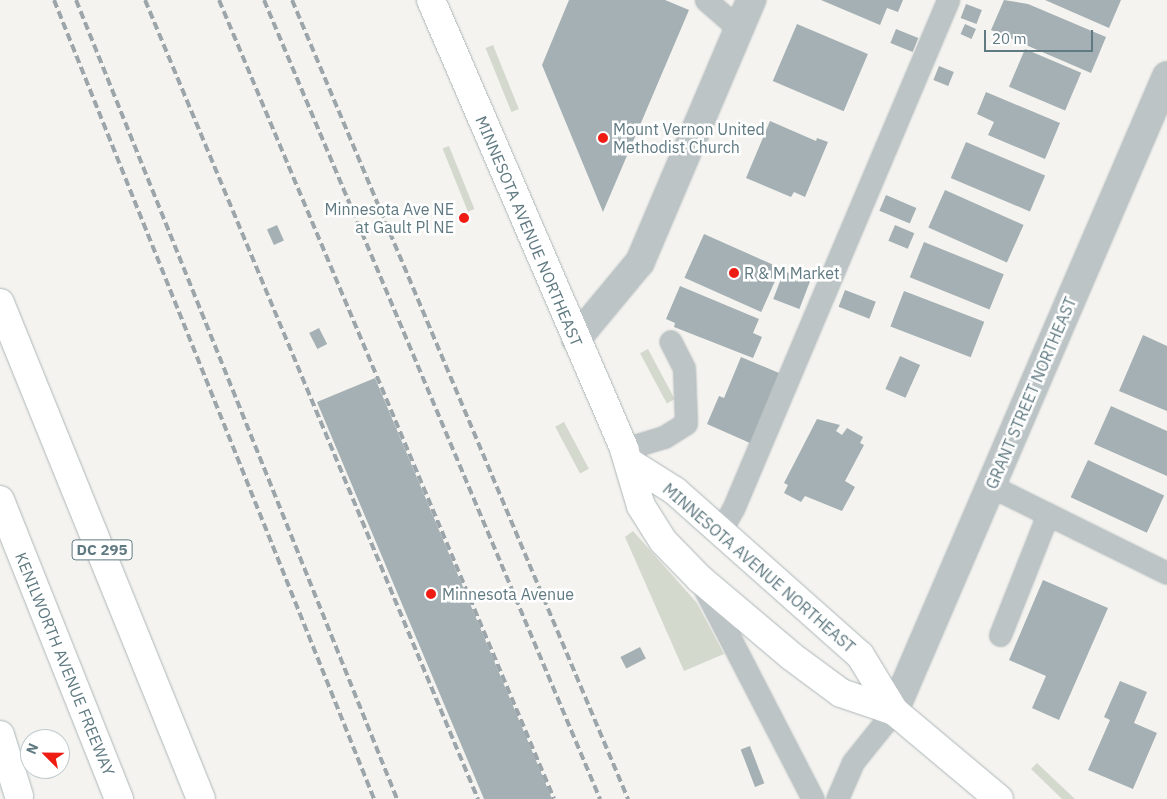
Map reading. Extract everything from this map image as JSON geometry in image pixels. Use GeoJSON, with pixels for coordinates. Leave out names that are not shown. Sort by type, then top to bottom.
{"type":"FeatureCollection","features":[{"type":"Feature","properties":{"kind":"main road","name":"MINNESOTA AVENUE NORTHEAST"},"geometry":{"type":"LineString","coordinates":[[431,0],[626,455],[641,506],[663,541],[700,579],[790,656],[841,692],[894,711]]}},
{"type":"Feature","properties":{"kind":"main road","name":"DC 295"},"geometry":{"type":"LineString","coordinates":[[0,303],[201,799]]}},
{"type":"Feature","properties":{"kind":"main road","name":"MINNESOTA AVENUE NORTHEAST"},"geometry":{"type":"LineString","coordinates":[[626,455],[675,491],[860,655],[894,711],[999,799]]}},
{"type":"Feature","properties":{"kind":"main road","name":"KENILWORTH AVENUE FREEWAY"},"geometry":{"type":"LineString","coordinates":[[0,500],[119,799]]}},
{"type":"Feature","properties":{"kind":"main road"},"geometry":{"type":"LineString","coordinates":[[0,735],[20,796],[0,749]]}},
{"type":"Feature","properties":{"kind":"street"},"geometry":{"type":"LineString","coordinates":[[576,339],[640,262],[751,0]]}},
{"type":"Feature","properties":{"kind":"street","name":"GRANT STREET NORTHEAST"},"geometry":{"type":"LineString","coordinates":[[894,711],[1167,76]]}},
{"type":"Feature","properties":{"kind":"lane"},"geometry":{"type":"LineString","coordinates":[[706,0],[739,29]]}},
{"type":"Feature","properties":{"kind":"lane"},"geometry":{"type":"LineString","coordinates":[[720,532],[734,509],[948,0]]}},
{"type":"Feature","properties":{"kind":"lane"},"geometry":{"type":"LineString","coordinates":[[626,455],[686,423],[684,368],[670,341]]}},
{"type":"Feature","properties":{"kind":"lane"},"geometry":{"type":"LineString","coordinates":[[991,486],[1167,573]]}},
{"type":"Feature","properties":{"kind":"lane"},"geometry":{"type":"LineString","coordinates":[[1000,635],[1048,514]]}},
{"type":"Feature","properties":{"kind":"lane"},"geometry":{"type":"LineString","coordinates":[[700,579],[812,799]]}},
{"type":"Feature","properties":{"kind":"lane"},"geometry":{"type":"LineString","coordinates":[[837,799],[854,762],[894,711]]}},
{"type":"Feature","properties":{"kind":"shaded area"},"geometry":{"type":"Polygon","coordinates":[[[493,45],[519,109],[511,112],[486,48],[493,45]]]}},
{"type":"Feature","properties":{"kind":"shaded area"},"geometry":{"type":"Polygon","coordinates":[[[449,146],[474,209],[468,212],[443,149],[449,146]]]}},
{"type":"Feature","properties":{"kind":"shaded area"},"geometry":{"type":"Polygon","coordinates":[[[648,349],[675,399],[667,404],[640,353],[648,349]]]}},
{"type":"Feature","properties":{"kind":"shaded area"},"geometry":{"type":"Polygon","coordinates":[[[564,422],[589,469],[580,473],[555,427],[564,422]]]}},
{"type":"Feature","properties":{"kind":"shaded area"},"geometry":{"type":"Polygon","coordinates":[[[633,531],[697,603],[724,654],[684,671],[625,537],[633,531]]]}},
{"type":"Feature","properties":{"kind":"shaded area"},"geometry":{"type":"Polygon","coordinates":[[[1037,763],[1075,799],[1062,799],[1031,769],[1037,763]]]}},
{"type":"Feature","properties":{"kind":"building","name":"Mount Vernon United Methodist Church"},"geometry":{"type":"Polygon","coordinates":[[[569,0],[665,0],[689,10],[603,212],[542,65],[569,0]]]}},
{"type":"Feature","properties":{"kind":"building"},"geometry":{"type":"Polygon","coordinates":[[[821,0],[903,0],[898,12],[887,8],[880,25],[821,0]]]}},
{"type":"Feature","properties":{"kind":"building"},"geometry":{"type":"Polygon","coordinates":[[[1004,0],[1028,4],[1106,37],[1091,73],[991,30],[1004,0]]]}},
{"type":"Feature","properties":{"kind":"building"},"geometry":{"type":"Polygon","coordinates":[[[1045,0],[1121,0],[1109,28],[1045,0]]]}},
{"type":"Feature","properties":{"kind":"building"},"geometry":{"type":"Polygon","coordinates":[[[966,4],[982,10],[976,24],[961,18],[966,4]]]}},
{"type":"Feature","properties":{"kind":"building"},"geometry":{"type":"Polygon","coordinates":[[[797,24],[868,54],[844,111],[773,81],[797,24]]]}},
{"type":"Feature","properties":{"kind":"building"},"geometry":{"type":"Polygon","coordinates":[[[965,24],[976,29],[971,39],[961,34],[965,24]]]}},
{"type":"Feature","properties":{"kind":"building"},"geometry":{"type":"Polygon","coordinates":[[[896,29],[918,38],[913,52],[890,43],[896,29]]]}},
{"type":"Feature","properties":{"kind":"building"},"geometry":{"type":"Polygon","coordinates":[[[1025,49],[1081,73],[1065,111],[1009,87],[1025,49]]]}},
{"type":"Feature","properties":{"kind":"building"},"geometry":{"type":"Polygon","coordinates":[[[939,66],[954,72],[948,86],[933,80],[939,66]]]}},
{"type":"Feature","properties":{"kind":"building"},"geometry":{"type":"Polygon","coordinates":[[[986,92],[1060,123],[1045,159],[988,135],[994,122],[977,114],[986,92]]]}},
{"type":"Feature","properties":{"kind":"building"},"geometry":{"type":"Polygon","coordinates":[[[770,121],[816,141],[817,138],[828,142],[805,197],[794,192],[791,197],[746,178],[770,121]]]}},
{"type":"Feature","properties":{"kind":"building"},"geometry":{"type":"Polygon","coordinates":[[[966,142],[1045,176],[1030,212],[951,178],[966,142]]]}},
{"type":"Feature","properties":{"kind":"building"},"geometry":{"type":"Polygon","coordinates":[[[945,190],[1024,225],[1007,262],[928,227],[945,190]]]}},
{"type":"Feature","properties":{"kind":"building"},"geometry":{"type":"Polygon","coordinates":[[[886,195],[916,208],[910,224],[879,211],[886,195]]]}},
{"type":"Feature","properties":{"kind":"building"},"geometry":{"type":"Polygon","coordinates":[[[277,225],[284,241],[274,245],[267,229],[277,225]]]}},
{"type":"Feature","properties":{"kind":"building"},"geometry":{"type":"Polygon","coordinates":[[[895,225],[914,233],[908,249],[888,241],[895,225]]]}},
{"type":"Feature","properties":{"kind":"building"},"geometry":{"type":"Polygon","coordinates":[[[704,234],[781,268],[761,312],[684,278],[704,234]]]}},
{"type":"Feature","properties":{"kind":"building"},"geometry":{"type":"Polygon","coordinates":[[[924,242],[1004,274],[990,309],[910,277],[924,242]]]}},
{"type":"Feature","properties":{"kind":"building"},"geometry":{"type":"Polygon","coordinates":[[[784,271],[810,281],[799,309],[773,299],[784,271]]]}},
{"type":"Feature","properties":{"kind":"building"},"geometry":{"type":"Polygon","coordinates":[[[680,286],[759,319],[753,333],[762,337],[753,358],[674,327],[675,323],[666,319],[680,286]]]}},
{"type":"Feature","properties":{"kind":"building"},"geometry":{"type":"Polygon","coordinates":[[[845,290],[876,302],[869,319],[839,307],[845,290]]]}},
{"type":"Feature","properties":{"kind":"building"},"geometry":{"type":"Polygon","coordinates":[[[904,291],[984,322],[971,357],[890,326],[904,291]]]}},
{"type":"Feature","properties":{"kind":"building"},"geometry":{"type":"Polygon","coordinates":[[[319,328],[327,344],[317,349],[309,333],[319,328]]]}},
{"type":"Feature","properties":{"kind":"building"},"geometry":{"type":"Polygon","coordinates":[[[1143,335],[1167,346],[1167,411],[1119,391],[1143,335]]]}},
{"type":"Feature","properties":{"kind":"building"},"geometry":{"type":"Polygon","coordinates":[[[900,356],[920,365],[905,398],[885,389],[900,356]]]}},
{"type":"Feature","properties":{"kind":"building"},"geometry":{"type":"Polygon","coordinates":[[[741,357],[779,373],[750,443],[707,424],[719,396],[724,398],[741,357]]]}},
{"type":"Feature","properties":{"kind":"building"},"geometry":{"type":"Polygon","coordinates":[[[375,378],[552,799],[484,799],[317,402],[375,378]]]}},
{"type":"Feature","properties":{"kind":"building"},"geometry":{"type":"Polygon","coordinates":[[[1111,406],[1167,431],[1167,476],[1094,444],[1111,406]]]}},
{"type":"Feature","properties":{"kind":"building"},"geometry":{"type":"Polygon","coordinates":[[[817,419],[840,425],[836,431],[842,435],[847,428],[863,437],[860,443],[864,445],[845,481],[855,487],[842,511],[805,496],[801,502],[784,493],[788,485],[784,483],[817,419]]]}},
{"type":"Feature","properties":{"kind":"building"},"geometry":{"type":"Polygon","coordinates":[[[1088,460],[1164,495],[1147,533],[1071,497],[1088,460]]]}},
{"type":"Feature","properties":{"kind":"building"},"geometry":{"type":"Polygon","coordinates":[[[1043,580],[1108,608],[1059,720],[1032,708],[1046,676],[1009,660],[1043,580]]]}},
{"type":"Feature","properties":{"kind":"building"},"geometry":{"type":"Polygon","coordinates":[[[640,647],[646,659],[626,669],[620,657],[640,647]]]}},
{"type":"Feature","properties":{"kind":"building"},"geometry":{"type":"Polygon","coordinates":[[[1120,681],[1147,692],[1134,723],[1157,733],[1133,789],[1088,770],[1110,720],[1104,717],[1120,681]]]}},
{"type":"Feature","properties":{"kind":"building"},"geometry":{"type":"Polygon","coordinates":[[[750,746],[764,783],[755,787],[741,750],[750,746]]]}},
{"type":"Feature","properties":{"kind":"railway"},"geometry":{"type":"LineString","coordinates":[[54,0],[374,799]]}},
{"type":"Feature","properties":{"kind":"railway"},"geometry":{"type":"LineString","coordinates":[[76,0],[397,799]]}},
{"type":"Feature","properties":{"kind":"railway"},"geometry":{"type":"LineString","coordinates":[[145,0],[478,799]]}},
{"type":"Feature","properties":{"kind":"railway"},"geometry":{"type":"LineString","coordinates":[[219,0],[554,799]]}},
{"type":"Feature","properties":{"kind":"railway"},"geometry":{"type":"LineString","coordinates":[[264,0],[600,799]]}},
{"type":"Feature","properties":{"kind":"railway"},"geometry":{"type":"LineString","coordinates":[[292,0],[628,799]]}},
{"type":"Feature","properties":{"kind":"place","name":"Mount Vernon United Methodist Church"},"geometry":{"type":"Point","coordinates":[603,138]}},
{"type":"Feature","properties":{"kind":"place","name":"Minnesota Ave NE at Gault Pl NE"},"geometry":{"type":"Point","coordinates":[464,218]}},
{"type":"Feature","properties":{"kind":"place","name":"R & M Market"},"geometry":{"type":"Point","coordinates":[734,273]}},
{"type":"Feature","properties":{"kind":"place","name":"Minnesota Avenue"},"geometry":{"type":"Point","coordinates":[431,594]}}]}
